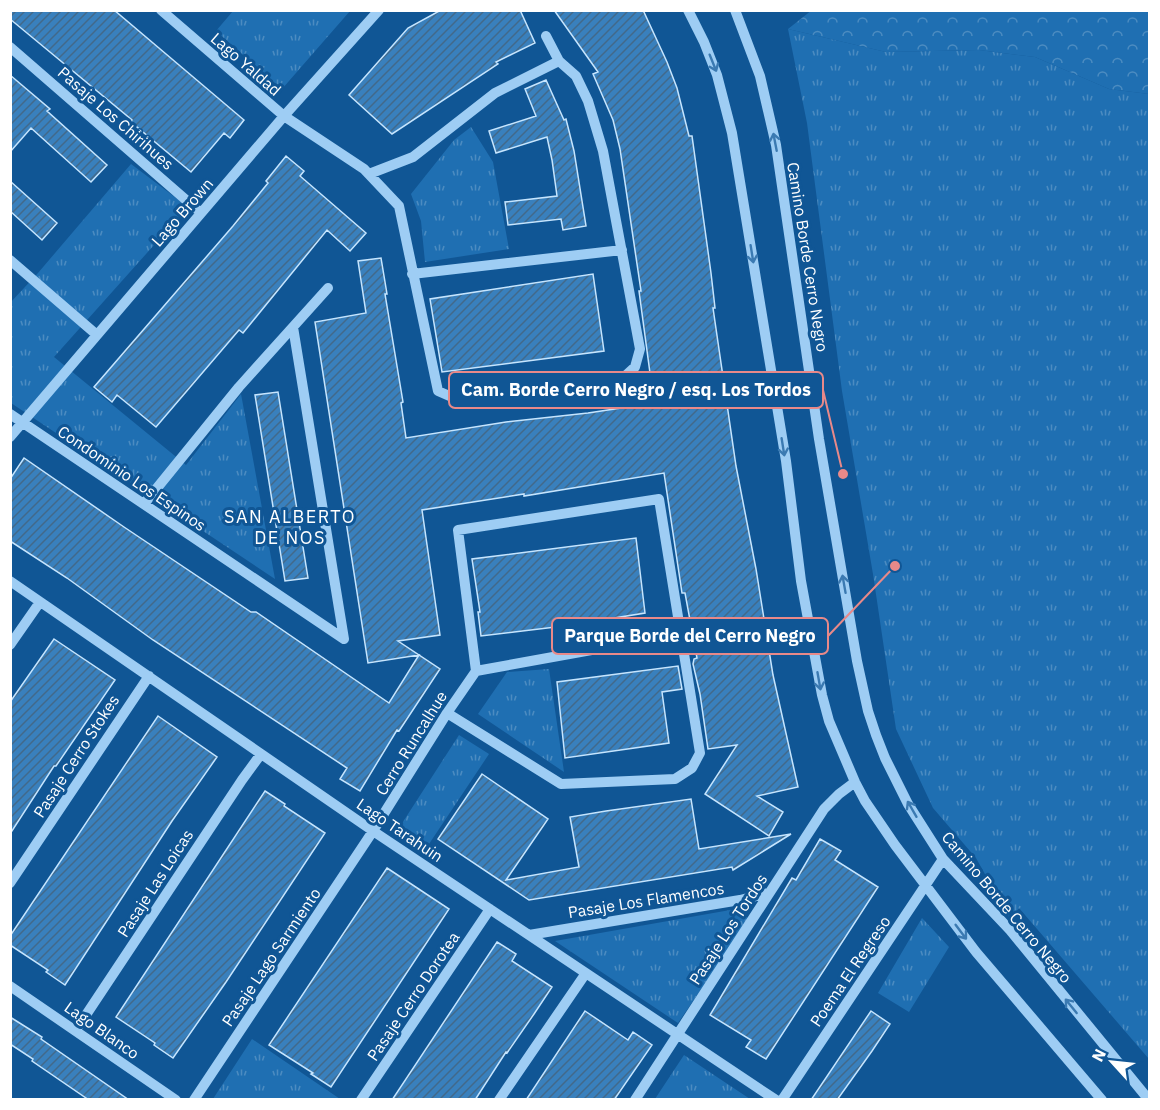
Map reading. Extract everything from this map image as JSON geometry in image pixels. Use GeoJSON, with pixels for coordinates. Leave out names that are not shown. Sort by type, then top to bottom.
{"type":"FeatureCollection","features":[{"type":"Feature","properties":{"kind":"street","name":"Lago Yaldad"},"geometry":{"type":"LineString","coordinates":[[161,10],[284,116],[364,169],[399,206],[438,391],[454,398],[622,379],[635,367],[640,349],[622,250]]}},
{"type":"Feature","properties":{"kind":"street"},"geometry":{"type":"LineString","coordinates":[[688,10],[717,75],[725,104],[784,450],[801,581],[820,686],[829,722],[865,801],[895,845],[976,952],[1102,1100]]}},
{"type":"Feature","properties":{"kind":"street","name":"Camino Borde Cerro Negro"},"geometry":{"type":"LineString","coordinates":[[735,10],[760,76],[776,145],[819,439],[862,686],[868,711],[885,758],[908,804],[943,859],[1010,930],[1149,1100]]}},
{"type":"Feature","properties":{"kind":"street","name":"Lago Brown"},"geometry":{"type":"LineString","coordinates":[[10,437],[373,12]]}},
{"type":"Feature","properties":{"kind":"street"},"geometry":{"type":"LineString","coordinates":[[412,274],[622,250],[603,151],[588,101],[576,76],[559,61],[546,36]]}},
{"type":"Feature","properties":{"kind":"street","name":"Pasaje Los Chirihues"},"geometry":{"type":"LineString","coordinates":[[10,47],[201,213]]}},
{"type":"Feature","properties":{"kind":"street"},"geometry":{"type":"LineString","coordinates":[[369,174],[413,157],[495,93],[559,61]]}},
{"type":"Feature","properties":{"kind":"street"},"geometry":{"type":"LineString","coordinates":[[10,260],[97,335]]}},
{"type":"Feature","properties":{"kind":"street"},"geometry":{"type":"LineString","coordinates":[[144,504],[239,387],[328,288]]}},
{"type":"Feature","properties":{"kind":"street","name":"Condominio Los Espinos"},"geometry":{"type":"LineString","coordinates":[[10,414],[344,639],[292,327]]}},
{"type":"Feature","properties":{"kind":"street"},"geometry":{"type":"LineString","coordinates":[[447,713],[561,784],[675,779],[692,768],[700,753],[659,499],[458,530],[476,671],[680,634]]}},
{"type":"Feature","properties":{"kind":"street","name":"Lago Tarahuin"},"geometry":{"type":"LineString","coordinates":[[10,581],[374,831],[776,1100]]}},
{"type":"Feature","properties":{"kind":"street"},"geometry":{"type":"LineString","coordinates":[[10,645],[40,602]]}},
{"type":"Feature","properties":{"kind":"street","name":"Cerro Runcalhue"},"geometry":{"type":"LineString","coordinates":[[374,831],[447,713],[476,671]]}},
{"type":"Feature","properties":{"kind":"street","name":"Pasaje Cerro Stokes"},"geometry":{"type":"LineString","coordinates":[[10,883],[149,676]]}},
{"type":"Feature","properties":{"kind":"street","name":"Pasaje Las Loicas"},"geometry":{"type":"LineString","coordinates":[[76,1030],[261,754]]}},
{"type":"Feature","properties":{"kind":"street","name":"Pasaje Los Tordos"},"geometry":{"type":"LineString","coordinates":[[635,1100],[824,809],[855,782]]}},
{"type":"Feature","properties":{"kind":"street","name":"Pasaje Lago Sarmiento"},"geometry":{"type":"LineString","coordinates":[[194,1100],[374,831]]}},
{"type":"Feature","properties":{"kind":"street","name":"Poema El Regreso"},"geometry":{"type":"LineString","coordinates":[[782,1100],[943,859]]}},
{"type":"Feature","properties":{"kind":"street","name":"Pasaje Los Flamencos"},"geometry":{"type":"LineString","coordinates":[[529,935],[768,893]]}},
{"type":"Feature","properties":{"kind":"street","name":"Pasaje Cerro Dorotea"},"geometry":{"type":"LineString","coordinates":[[361,1100],[490,909]]}},
{"type":"Feature","properties":{"kind":"street"},"geometry":{"type":"LineString","coordinates":[[499,1100],[586,973]]}},
{"type":"Feature","properties":{"kind":"street","name":"Lago Blanco"},"geometry":{"type":"LineString","coordinates":[[10,986],[176,1100]]}},
{"type":"Feature","properties":{"kind":"green space"},"geometry":{"type":"Polygon","coordinates":[[[812,10],[1149,11],[1149,94],[1109,89],[1035,57],[979,50],[886,52],[788,29],[812,10]]]}},
{"type":"Feature","properties":{"kind":"green space"},"geometry":{"type":"Polygon","coordinates":[[[233,11],[350,11],[282,89],[216,31],[233,11]]]}},
{"type":"Feature","properties":{"kind":"green space"},"geometry":{"type":"Polygon","coordinates":[[[788,29],[886,52],[979,50],[1035,57],[1109,89],[1149,94],[1149,1059],[1019,908],[1010,919],[976,858],[933,808],[896,729],[842,391],[807,123],[788,29]]]}},
{"type":"Feature","properties":{"kind":"green space"},"geometry":{"type":"Polygon","coordinates":[[[471,127],[493,162],[509,249],[425,262],[421,221],[411,194],[454,140],[471,127]]]}},
{"type":"Feature","properties":{"kind":"green space"},"geometry":{"type":"Polygon","coordinates":[[[131,164],[188,207],[54,357],[186,465],[241,394],[275,579],[11,403],[10,303],[131,164]]]}},
{"type":"Feature","properties":{"kind":"green space"},"geometry":{"type":"Polygon","coordinates":[[[549,669],[564,772],[478,714],[507,672],[549,669]]]}},
{"type":"Feature","properties":{"kind":"green space"},"geometry":{"type":"Polygon","coordinates":[[[459,735],[489,754],[429,844],[399,828],[459,735]]]}},
{"type":"Feature","properties":{"kind":"green space"},"geometry":{"type":"Polygon","coordinates":[[[736,909],[749,919],[678,1023],[555,941],[736,909]]]}},
{"type":"Feature","properties":{"kind":"green space"},"geometry":{"type":"Polygon","coordinates":[[[922,918],[949,947],[909,1012],[878,993],[922,918]]]}},
{"type":"Feature","properties":{"kind":"green space"},"geometry":{"type":"Polygon","coordinates":[[[252,1039],[340,1099],[213,1099],[252,1039]]]}},
{"type":"Feature","properties":{"kind":"green space"},"geometry":{"type":"Polygon","coordinates":[[[684,1055],[750,1099],[655,1099],[684,1055]]]}},
{"type":"Feature","properties":{"kind":"building"},"geometry":{"type":"Polygon","coordinates":[[[10,10],[114,10],[244,120],[230,138],[224,133],[191,172],[10,19],[10,10]]]}},
{"type":"Feature","properties":{"kind":"building"},"geometry":{"type":"Polygon","coordinates":[[[441,10],[520,10],[535,43],[496,62],[498,64],[392,134],[349,95],[408,28],[441,10]]]}},
{"type":"Feature","properties":{"kind":"building"},"geometry":{"type":"Polygon","coordinates":[[[554,10],[643,10],[667,62],[677,88],[689,136],[692,136],[711,273],[715,308],[713,308],[736,466],[773,675],[798,787],[757,796],[783,812],[769,836],[705,794],[737,745],[708,749],[693,664],[694,659],[697,658],[685,593],[682,593],[664,473],[422,510],[440,635],[398,641],[419,655],[368,663],[315,322],[366,313],[358,261],[381,258],[403,402],[401,403],[406,438],[506,422],[654,403],[639,291],[641,291],[620,149],[613,120],[593,74],[598,72],[554,10]]]}},
{"type":"Feature","properties":{"kind":"building"},"geometry":{"type":"Polygon","coordinates":[[[10,75],[50,109],[47,111],[107,165],[91,182],[31,128],[10,152],[10,75]]]}},
{"type":"Feature","properties":{"kind":"building"},"geometry":{"type":"Polygon","coordinates":[[[546,80],[564,120],[566,119],[574,151],[586,226],[563,230],[561,219],[508,225],[505,202],[557,196],[552,160],[547,137],[496,153],[489,131],[536,116],[525,89],[546,80]]]}},
{"type":"Feature","properties":{"kind":"building"},"geometry":{"type":"Polygon","coordinates":[[[286,156],[304,171],[300,176],[366,233],[350,251],[327,230],[243,333],[239,330],[156,427],[117,395],[112,402],[94,387],[233,226],[268,183],[266,181],[286,156]]]}},
{"type":"Feature","properties":{"kind":"building"},"geometry":{"type":"Polygon","coordinates":[[[10,181],[57,223],[42,240],[10,211],[10,181]]]}},
{"type":"Feature","properties":{"kind":"building"},"geometry":{"type":"Polygon","coordinates":[[[593,274],[604,351],[442,372],[430,299],[593,274]]]}},
{"type":"Feature","properties":{"kind":"building"},"geometry":{"type":"Polygon","coordinates":[[[278,392],[308,578],[285,581],[255,395],[278,392]]]}},
{"type":"Feature","properties":{"kind":"building"},"geometry":{"type":"Polygon","coordinates":[[[24,458],[251,612],[256,612],[389,703],[419,655],[440,669],[399,731],[397,730],[360,791],[340,779],[347,768],[153,640],[67,578],[10,541],[10,479],[24,458]]]}},
{"type":"Feature","properties":{"kind":"building"},"geometry":{"type":"Polygon","coordinates":[[[636,538],[645,613],[481,636],[472,559],[636,538]]]}},
{"type":"Feature","properties":{"kind":"building"},"geometry":{"type":"Polygon","coordinates":[[[54,639],[115,680],[54,766],[10,834],[10,702],[54,639]]]}},
{"type":"Feature","properties":{"kind":"building"},"geometry":{"type":"Polygon","coordinates":[[[678,666],[682,689],[662,692],[669,743],[565,758],[557,682],[678,666]]]}},
{"type":"Feature","properties":{"kind":"building"},"geometry":{"type":"Polygon","coordinates":[[[158,716],[217,757],[172,821],[65,985],[46,972],[48,970],[10,945],[10,936],[158,716]]]}},
{"type":"Feature","properties":{"kind":"building"},"geometry":{"type":"Polygon","coordinates":[[[482,774],[548,819],[506,880],[579,867],[570,817],[606,811],[691,799],[699,849],[791,834],[733,870],[732,867],[529,900],[438,839],[482,774]]]}},
{"type":"Feature","properties":{"kind":"building"},"geometry":{"type":"Polygon","coordinates":[[[265,791],[325,833],[173,1058],[116,1017],[265,791]]]}},
{"type":"Feature","properties":{"kind":"building"},"geometry":{"type":"Polygon","coordinates":[[[820,839],[841,851],[835,860],[878,887],[766,1059],[746,1047],[751,1040],[710,1015],[792,878],[796,880],[820,839]]]}},
{"type":"Feature","properties":{"kind":"building"},"geometry":{"type":"Polygon","coordinates":[[[387,868],[449,909],[331,1087],[269,1045],[387,868]]]}},
{"type":"Feature","properties":{"kind":"building"},"geometry":{"type":"Polygon","coordinates":[[[497,942],[516,954],[512,961],[552,987],[475,1100],[392,1100],[497,942]]]}},
{"type":"Feature","properties":{"kind":"building"},"geometry":{"type":"Polygon","coordinates":[[[585,1011],[628,1040],[633,1032],[652,1045],[614,1100],[526,1100],[585,1011]]]}},
{"type":"Feature","properties":{"kind":"building"},"geometry":{"type":"Polygon","coordinates":[[[871,1011],[890,1024],[872,1051],[837,1100],[811,1100],[871,1011]]]}},
{"type":"Feature","properties":{"kind":"building"},"geometry":{"type":"Polygon","coordinates":[[[10,1017],[42,1037],[41,1039],[129,1100],[89,1100],[32,1061],[33,1059],[10,1044],[10,1017]]]}},
{"type":"Feature","properties":{"kind":"place","name":"Cam. Borde Cerro Negro / esq. Los Tordos"},"geometry":{"type":"Point","coordinates":[843,474]}},
{"type":"Feature","properties":{"kind":"place","name":"Parque Borde del Cerro Negro"},"geometry":{"type":"Point","coordinates":[895,566]}},
{"type":"Feature","properties":{"kind":"district","name":"SAN ALBERTO DE NOS"},"geometry":{"type":"Point","coordinates":[290,527]}}]}
